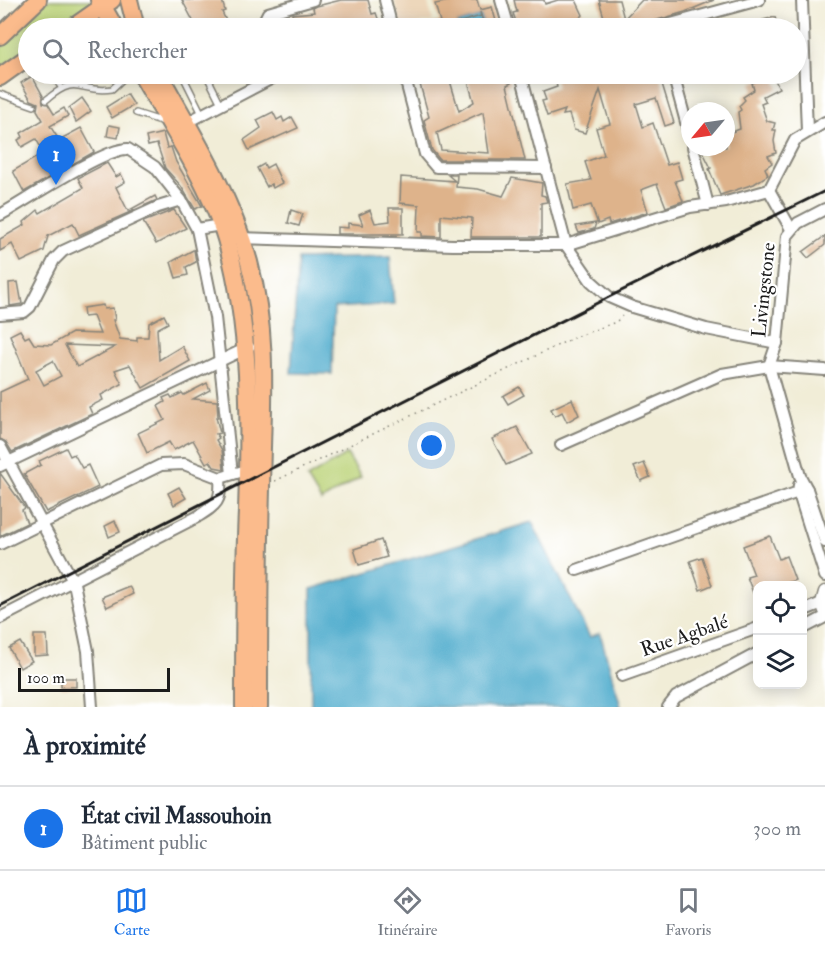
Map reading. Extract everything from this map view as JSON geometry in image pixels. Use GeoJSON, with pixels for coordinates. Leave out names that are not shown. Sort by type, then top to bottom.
{"type":"FeatureCollection","features":[{"type":"Feature","properties":{"kind":"main road"},"geometry":{"type":"LineString","coordinates":[[19,18],[38,0]]}},
{"type":"Feature","properties":{"kind":"main road"},"geometry":{"type":"LineString","coordinates":[[129,0],[134,18]]}},
{"type":"Feature","properties":{"kind":"main road"},"geometry":{"type":"LineString","coordinates":[[88,18],[104,2],[111,18]]}},
{"type":"Feature","properties":{"kind":"main road"},"geometry":{"type":"LineString","coordinates":[[0,36],[18,19]]}},
{"type":"Feature","properties":{"kind":"main road"},"geometry":{"type":"LineString","coordinates":[[0,77],[18,64]]}},
{"type":"Feature","properties":{"kind":"main road"},"geometry":{"type":"LineString","coordinates":[[147,84],[229,234],[256,291],[262,341],[265,405],[255,467],[244,707]]}},
{"type":"Feature","properties":{"kind":"main road"},"geometry":{"type":"LineString","coordinates":[[165,84],[186,123],[229,234],[245,349],[255,467],[261,487],[259,707]]}},
{"type":"Feature","properties":{"kind":"street"},"geometry":{"type":"LineString","coordinates":[[266,18],[268,13],[313,0]]}},
{"type":"Feature","properties":{"kind":"street"},"geometry":{"type":"LineString","coordinates":[[385,0],[390,18]]}},
{"type":"Feature","properties":{"kind":"street"},"geometry":{"type":"LineString","coordinates":[[501,0],[506,18]]}},
{"type":"Feature","properties":{"kind":"street"},"geometry":{"type":"LineString","coordinates":[[695,18],[759,0]]}},
{"type":"Feature","properties":{"kind":"street"},"geometry":{"type":"LineString","coordinates":[[802,0],[803,18]]}},
{"type":"Feature","properties":{"kind":"street"},"geometry":{"type":"LineString","coordinates":[[169,123],[186,123],[260,84]]}},
{"type":"Feature","properties":{"kind":"street"},"geometry":{"type":"LineString","coordinates":[[407,84],[425,154],[431,164],[436,167],[546,168]]}},
{"type":"Feature","properties":{"kind":"street"},"geometry":{"type":"LineString","coordinates":[[524,84],[566,245],[591,281],[609,297],[632,307],[706,329],[777,343]]}},
{"type":"Feature","properties":{"kind":"street"},"geometry":{"type":"LineString","coordinates":[[676,84],[681,104]]}},
{"type":"Feature","properties":{"kind":"street"},"geometry":{"type":"LineString","coordinates":[[805,84],[807,131]]}},
{"type":"Feature","properties":{"kind":"street"},"geometry":{"type":"LineString","coordinates":[[197,229],[229,234],[453,244],[566,245],[690,207],[708,205],[769,190],[795,140],[825,122]]}},
{"type":"Feature","properties":{"kind":"street"},"geometry":{"type":"LineString","coordinates":[[0,215],[104,156],[123,149],[155,167],[181,200],[197,229],[209,275],[232,474]]}},
{"type":"Feature","properties":{"kind":"street"},"geometry":{"type":"LineString","coordinates":[[695,156],[708,205]]}},
{"type":"Feature","properties":{"kind":"street"},"geometry":{"type":"LineString","coordinates":[[769,190],[791,229]]}},
{"type":"Feature","properties":{"kind":"street"},"geometry":{"type":"LineString","coordinates":[[0,314],[24,312],[30,307],[54,260],[63,251],[158,207],[181,200]]}},
{"type":"Feature","properties":{"kind":"street","name":"Livingstone"},"geometry":{"type":"LineString","coordinates":[[825,209],[791,229],[785,247],[777,343],[769,366],[825,576]]}},
{"type":"Feature","properties":{"kind":"street"},"geometry":{"type":"LineString","coordinates":[[4,464],[262,341]]}},
{"type":"Feature","properties":{"kind":"street"},"geometry":{"type":"LineString","coordinates":[[561,445],[722,374],[769,366],[825,370]]}},
{"type":"Feature","properties":{"kind":"street"},"geometry":{"type":"LineString","coordinates":[[0,446],[4,464],[42,523],[74,582],[88,651],[93,707]]}},
{"type":"Feature","properties":{"kind":"street"},"geometry":{"type":"LineString","coordinates":[[0,544],[170,463],[184,464],[220,478],[255,467]]}},
{"type":"Feature","properties":{"kind":"street"},"geometry":{"type":"LineString","coordinates":[[0,618],[74,582],[209,509],[222,494],[220,478]]}},
{"type":"Feature","properties":{"kind":"street"},"geometry":{"type":"LineString","coordinates":[[577,570],[803,490]]}},
{"type":"Feature","properties":{"kind":"street","name":"Livingstone"},"geometry":{"type":"LineString","coordinates":[[803,490],[825,542]]}},
{"type":"Feature","properties":{"kind":"street"},"geometry":{"type":"LineString","coordinates":[[807,609],[824,602]]}},
{"type":"Feature","properties":{"kind":"street"},"geometry":{"type":"LineString","coordinates":[[807,626],[825,617]]}},
{"type":"Feature","properties":{"kind":"street","name":"Rue Agbalé"},"geometry":{"type":"LineString","coordinates":[[622,676],[753,630]]}},
{"type":"Feature","properties":{"kind":"street"},"geometry":{"type":"LineString","coordinates":[[668,707],[676,697],[753,656]]}},
{"type":"Feature","properties":{"kind":"lane"},"geometry":{"type":"LineString","coordinates":[[46,100],[61,87],[71,85],[112,89],[117,84]]}},
{"type":"Feature","properties":{"kind":"lane"},"geometry":{"type":"LineString","coordinates":[[188,84],[202,114]]}},
{"type":"Feature","properties":{"kind":"lane"},"geometry":{"type":"LineString","coordinates":[[211,84],[221,104]]}},
{"type":"Feature","properties":{"kind":"lane"},"geometry":{"type":"LineString","coordinates":[[0,94],[34,106]]}},
{"type":"Feature","properties":{"kind":"lane"},"geometry":{"type":"LineString","coordinates":[[136,113],[169,123]]}},
{"type":"Feature","properties":{"kind":"path"},"geometry":{"type":"LineString","coordinates":[[261,487],[310,466],[406,416],[573,338],[616,322],[632,307]]}},
{"type":"Feature","properties":{"kind":"shaded area"},"geometry":{"type":"Polygon","coordinates":[[[394,0],[427,0],[432,18],[399,18],[394,0]]]}},
{"type":"Feature","properties":{"kind":"green space"},"geometry":{"type":"Polygon","coordinates":[[[46,0],[91,0],[91,9],[76,18],[29,18],[46,0]]]}},
{"type":"Feature","properties":{"kind":"green space"},"geometry":{"type":"Polygon","coordinates":[[[18,29],[18,56],[0,68],[0,48],[18,29]]]}},
{"type":"Feature","properties":{"kind":"green space"},"geometry":{"type":"Polygon","coordinates":[[[347,454],[361,477],[321,501],[307,478],[347,454]]]}},
{"type":"Feature","properties":{"kind":"water"},"geometry":{"type":"Polygon","coordinates":[[[390,257],[394,304],[334,308],[332,374],[291,373],[298,259],[390,257]]]}},
{"type":"Feature","properties":{"kind":"water"},"geometry":{"type":"Polygon","coordinates":[[[532,522],[590,637],[600,633],[621,707],[311,707],[311,589],[532,522]]]}},
{"type":"Feature","properties":{"kind":"building"},"geometry":{"type":"Polygon","coordinates":[[[182,0],[222,0],[225,18],[192,18],[182,0]]]}},
{"type":"Feature","properties":{"kind":"building"},"geometry":{"type":"Polygon","coordinates":[[[341,0],[368,0],[372,14],[376,13],[378,18],[293,18],[292,14],[314,12],[313,8],[341,0]]]}},
{"type":"Feature","properties":{"kind":"building"},"geometry":{"type":"Polygon","coordinates":[[[454,0],[477,0],[480,10],[492,7],[495,18],[482,18],[480,12],[481,16],[474,18],[439,18],[435,4],[454,0]]]}},
{"type":"Feature","properties":{"kind":"building"},"geometry":{"type":"Polygon","coordinates":[[[514,0],[544,0],[545,4],[558,0],[576,0],[583,15],[580,18],[515,18],[513,13],[517,12],[514,0]]]}},
{"type":"Feature","properties":{"kind":"building"},"geometry":{"type":"Polygon","coordinates":[[[599,0],[619,0],[624,18],[604,18],[599,0]]]}},
{"type":"Feature","properties":{"kind":"building"},"geometry":{"type":"Polygon","coordinates":[[[642,0],[714,0],[664,18],[625,18],[642,0]]]}},
{"type":"Feature","properties":{"kind":"building"},"geometry":{"type":"Polygon","coordinates":[[[22,84],[36,84],[43,96],[43,103],[48,104],[54,114],[64,108],[68,116],[50,126],[59,140],[81,128],[94,152],[24,192],[13,171],[44,153],[36,139],[22,147],[18,140],[23,137],[21,133],[43,120],[37,110],[38,103],[31,100],[22,84]]]}},
{"type":"Feature","properties":{"kind":"building"},"geometry":{"type":"Polygon","coordinates":[[[420,84],[451,84],[459,111],[474,102],[469,84],[509,84],[507,85],[525,160],[440,160],[432,150],[424,120],[429,117],[420,84]],[[483,112],[437,133],[441,150],[489,153],[483,112]]]}},
{"type":"Feature","properties":{"kind":"building"},"geometry":{"type":"Polygon","coordinates":[[[556,84],[662,84],[674,123],[665,126],[656,98],[636,104],[643,127],[653,123],[667,165],[677,162],[682,179],[675,181],[683,201],[666,207],[657,184],[641,190],[648,212],[609,224],[608,220],[598,224],[591,205],[573,210],[567,184],[591,180],[585,162],[604,155],[596,128],[610,124],[600,90],[585,133],[574,130],[569,114],[563,115],[565,110],[547,116],[542,101],[546,100],[543,92],[557,87],[556,84]]]}},
{"type":"Feature","properties":{"kind":"building"},"geometry":{"type":"Polygon","coordinates":[[[752,84],[777,84],[779,88],[763,96],[766,102],[761,104],[767,121],[775,123],[773,130],[776,130],[774,141],[776,153],[768,156],[772,163],[765,168],[768,175],[754,184],[720,195],[705,156],[735,156],[735,131],[740,129],[738,112],[741,110],[739,106],[745,100],[743,97],[754,90],[752,84]]]}},
{"type":"Feature","properties":{"kind":"building"},"geometry":{"type":"Polygon","coordinates":[[[127,94],[134,105],[112,118],[106,107],[127,94]]]}},
{"type":"Feature","properties":{"kind":"building"},"geometry":{"type":"Polygon","coordinates":[[[82,98],[91,111],[76,122],[69,108],[82,98]]]}},
{"type":"Feature","properties":{"kind":"building"},"geometry":{"type":"Polygon","coordinates":[[[273,112],[277,120],[282,117],[284,122],[292,117],[298,128],[249,150],[244,140],[261,128],[257,120],[273,112]]]}},
{"type":"Feature","properties":{"kind":"building"},"geometry":{"type":"Polygon","coordinates":[[[109,125],[120,127],[118,138],[107,136],[109,125]]]}},
{"type":"Feature","properties":{"kind":"building"},"geometry":{"type":"Polygon","coordinates":[[[163,133],[167,148],[171,147],[176,162],[202,206],[195,209],[181,186],[165,168],[157,144],[148,146],[146,137],[163,133]]]}},
{"type":"Feature","properties":{"kind":"building"},"geometry":{"type":"Polygon","coordinates":[[[107,163],[116,177],[121,174],[125,182],[116,187],[128,211],[155,196],[157,200],[79,235],[73,223],[48,236],[44,251],[21,262],[12,244],[0,251],[0,239],[25,225],[24,222],[38,210],[40,213],[83,188],[78,178],[107,163]]]}},
{"type":"Feature","properties":{"kind":"building"},"geometry":{"type":"Polygon","coordinates":[[[264,164],[266,168],[273,164],[282,183],[273,188],[271,184],[267,187],[257,168],[264,164]]]}},
{"type":"Feature","properties":{"kind":"building"},"geometry":{"type":"Polygon","coordinates":[[[448,175],[457,175],[456,187],[478,189],[503,196],[512,178],[542,183],[541,195],[545,196],[547,202],[541,203],[541,237],[471,237],[472,218],[441,215],[441,237],[422,236],[422,232],[418,232],[419,205],[400,203],[401,177],[455,181],[448,175]]]}},
{"type":"Feature","properties":{"kind":"building"},"geometry":{"type":"Polygon","coordinates":[[[389,208],[403,208],[403,234],[337,234],[337,227],[348,228],[348,223],[363,225],[359,215],[370,210],[375,223],[390,221],[389,208]]]}},
{"type":"Feature","properties":{"kind":"building"},"geometry":{"type":"Polygon","coordinates":[[[174,210],[186,228],[156,244],[143,222],[174,210]]]}},
{"type":"Feature","properties":{"kind":"building"},"geometry":{"type":"Polygon","coordinates":[[[291,210],[303,214],[299,226],[288,223],[291,210]]]}},
{"type":"Feature","properties":{"kind":"building"},"geometry":{"type":"Polygon","coordinates":[[[596,223],[594,229],[579,233],[576,226],[596,223]]]}},
{"type":"Feature","properties":{"kind":"building"},"geometry":{"type":"Polygon","coordinates":[[[825,236],[825,245],[808,258],[803,252],[825,236]]]}},
{"type":"Feature","properties":{"kind":"building"},"geometry":{"type":"Polygon","coordinates":[[[193,250],[196,262],[186,267],[188,275],[176,278],[171,262],[193,250]]]}},
{"type":"Feature","properties":{"kind":"building"},"geometry":{"type":"Polygon","coordinates":[[[18,282],[22,304],[10,306],[9,283],[18,282]]]}},
{"type":"Feature","properties":{"kind":"building"},"geometry":{"type":"Polygon","coordinates":[[[103,305],[104,309],[113,308],[115,320],[113,320],[120,339],[137,341],[137,337],[148,337],[149,323],[164,315],[168,323],[157,329],[159,360],[182,346],[190,361],[143,388],[130,365],[115,370],[122,384],[101,395],[103,400],[89,407],[92,414],[12,452],[6,442],[0,439],[0,392],[28,379],[10,335],[20,330],[25,338],[29,336],[34,344],[51,345],[72,333],[100,334],[93,316],[84,317],[83,308],[103,305]],[[65,345],[77,367],[115,347],[65,345]],[[53,361],[36,370],[44,385],[61,376],[53,361]]]}},
{"type":"Feature","properties":{"kind":"building"},"geometry":{"type":"Polygon","coordinates":[[[207,383],[210,390],[193,399],[217,401],[218,417],[216,417],[220,433],[216,434],[219,438],[216,440],[222,450],[224,469],[214,467],[210,461],[206,463],[193,440],[174,450],[169,442],[147,453],[138,433],[165,420],[158,406],[165,402],[163,398],[170,395],[172,398],[182,393],[184,395],[207,383]]]}},
{"type":"Feature","properties":{"kind":"building"},"geometry":{"type":"Polygon","coordinates":[[[519,387],[524,395],[508,404],[503,396],[519,387]]]}},
{"type":"Feature","properties":{"kind":"building"},"geometry":{"type":"Polygon","coordinates":[[[572,399],[579,415],[567,422],[562,412],[555,416],[551,409],[572,399]]]}},
{"type":"Feature","properties":{"kind":"building"},"geometry":{"type":"Polygon","coordinates":[[[517,427],[532,454],[506,465],[492,439],[517,427]]]}},
{"type":"Feature","properties":{"kind":"building"},"geometry":{"type":"Polygon","coordinates":[[[66,448],[70,456],[74,454],[82,468],[88,465],[98,487],[46,512],[24,474],[41,465],[39,461],[66,448]]]}},
{"type":"Feature","properties":{"kind":"building"},"geometry":{"type":"Polygon","coordinates":[[[644,463],[650,477],[641,481],[634,467],[644,463]]]}},
{"type":"Feature","properties":{"kind":"building"},"geometry":{"type":"Polygon","coordinates":[[[0,473],[25,508],[22,510],[27,523],[0,536],[0,473]]]}},
{"type":"Feature","properties":{"kind":"building"},"geometry":{"type":"Polygon","coordinates":[[[179,487],[186,498],[174,505],[168,493],[179,487]]]}},
{"type":"Feature","properties":{"kind":"building"},"geometry":{"type":"Polygon","coordinates":[[[115,521],[120,532],[109,537],[105,526],[115,521]]]}},
{"type":"Feature","properties":{"kind":"building"},"geometry":{"type":"Polygon","coordinates":[[[770,536],[779,559],[786,556],[795,580],[753,581],[753,593],[747,577],[754,575],[743,546],[770,536]]]}},
{"type":"Feature","properties":{"kind":"building"},"geometry":{"type":"Polygon","coordinates":[[[381,540],[387,557],[359,565],[354,549],[381,540]]]}},
{"type":"Feature","properties":{"kind":"building"},"geometry":{"type":"Polygon","coordinates":[[[702,557],[712,585],[700,590],[690,561],[702,557]]]}},
{"type":"Feature","properties":{"kind":"building"},"geometry":{"type":"Polygon","coordinates":[[[129,586],[133,594],[107,607],[102,597],[129,586]]]}},
{"type":"Feature","properties":{"kind":"building"},"geometry":{"type":"Polygon","coordinates":[[[34,635],[47,635],[48,655],[34,656],[34,635]]]}},
{"type":"Feature","properties":{"kind":"building"},"geometry":{"type":"Polygon","coordinates":[[[20,642],[32,661],[20,668],[9,648],[20,642]]]}},
{"type":"Feature","properties":{"kind":"building"},"geometry":{"type":"Polygon","coordinates":[[[61,678],[76,678],[76,687],[61,687],[61,678]]]}},
{"type":"Feature","properties":{"kind":"railway"},"geometry":{"type":"LineString","coordinates":[[0,606],[609,297],[825,191]]}},
{"type":"Feature","properties":{"kind":"place","name":"État civil Massouhoin"},"geometry":{"type":"Point","coordinates":[56,185]}}]}
